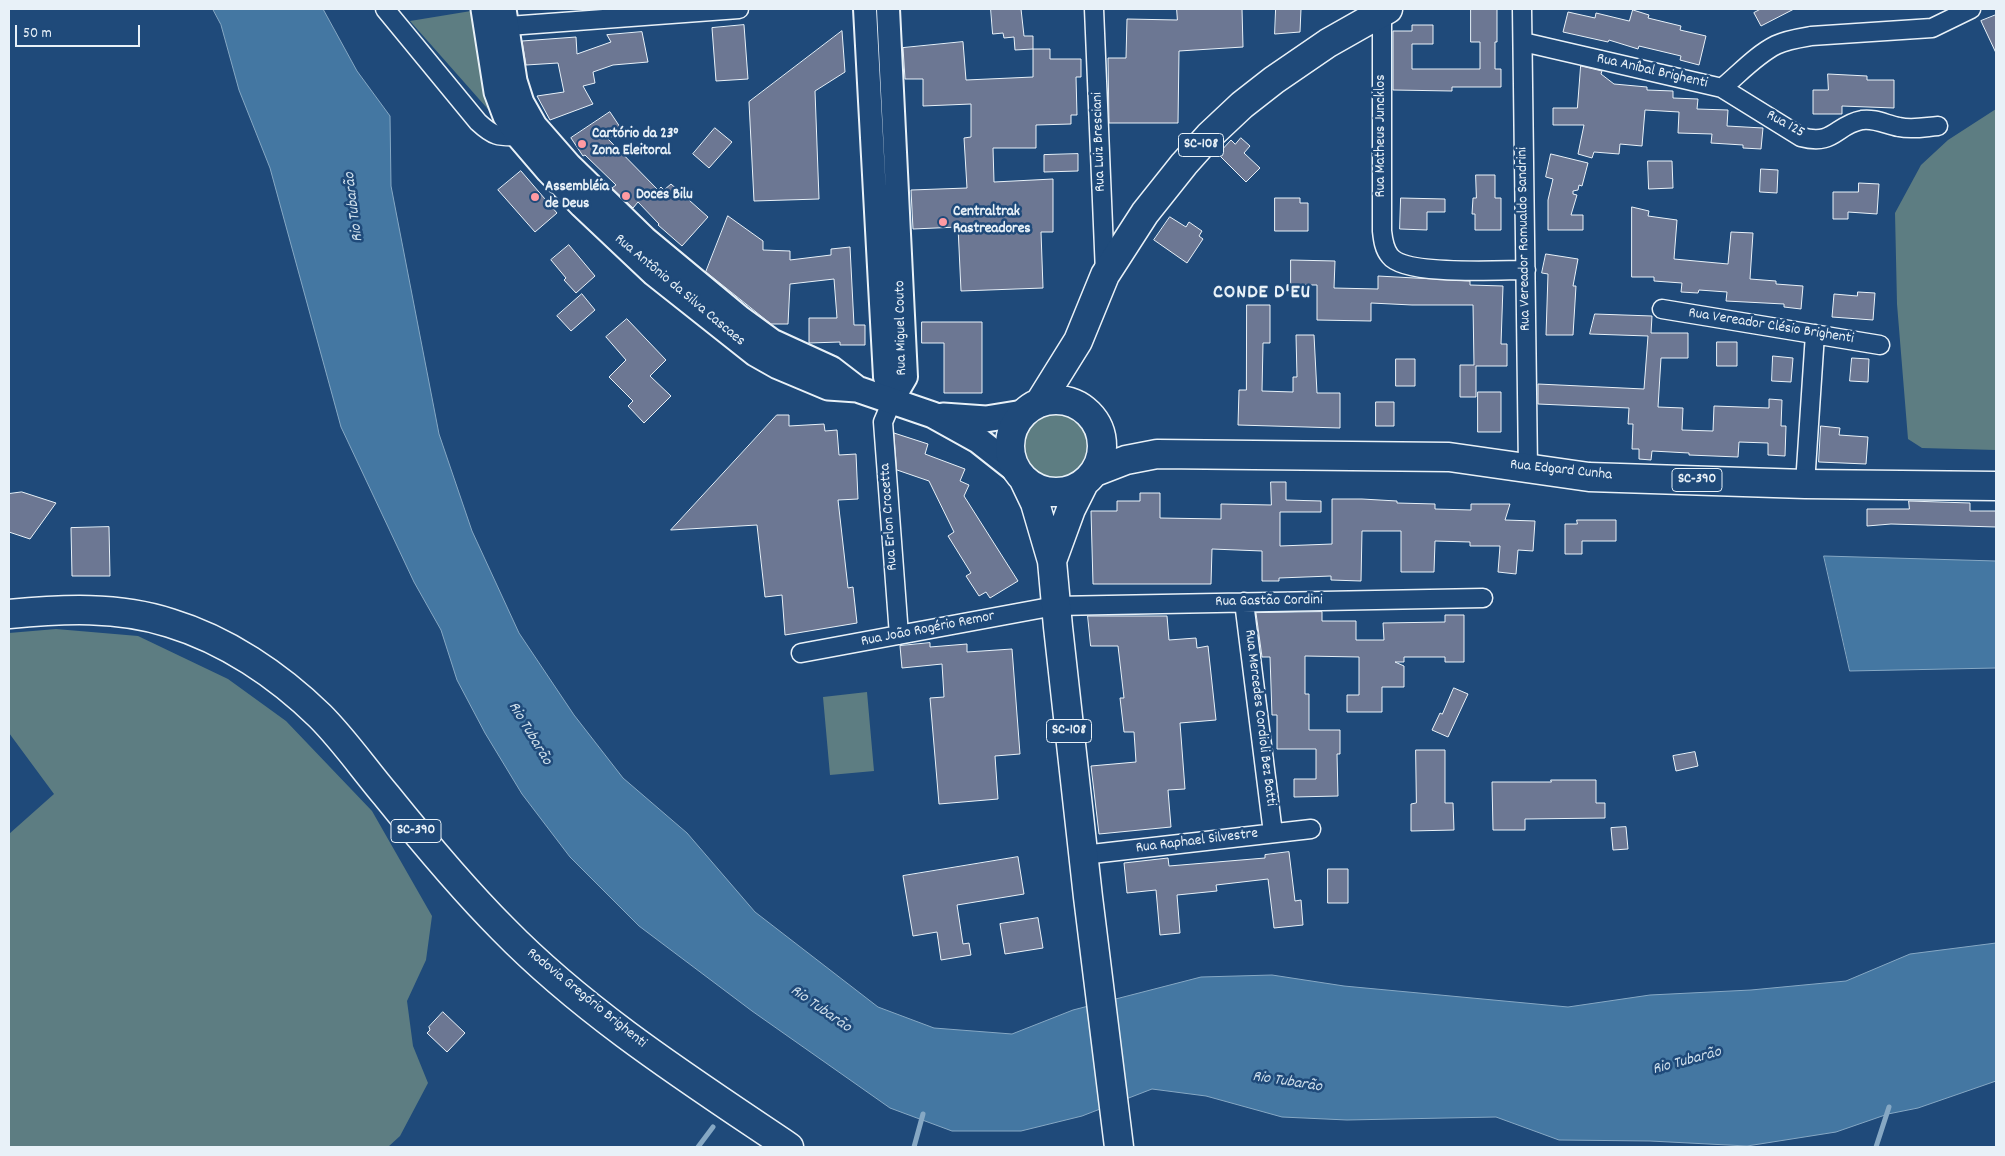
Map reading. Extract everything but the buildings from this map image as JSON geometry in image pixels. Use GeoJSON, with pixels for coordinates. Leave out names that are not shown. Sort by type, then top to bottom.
{"type":"FeatureCollection","features":[{"type":"Feature","properties":{"kind":"main road","name":"SC-108"},"geometry":{"type":"LineString","coordinates":[[1031,407],[1078,341],[1105,275],[1145,213],[1184,164],[1242,105],[1274,80],[1328,43],[1385,10]]}},
{"type":"Feature","properties":{"kind":"main road","name":"Rua Antônio da Silva Cascaes"},"geometry":{"type":"LineString","coordinates":[[493,16],[498,98],[506,116],[526,131],[563,186],[733,326],[755,353],[778,366],[828,387],[857,389],[933,415],[978,440],[1020,475]]}},
{"type":"Feature","properties":{"kind":"main road","name":"SC-108"},"geometry":{"type":"LineString","coordinates":[[1078,341],[1078,381],[1093,417]]}},
{"type":"Feature","properties":{"kind":"main road"},"geometry":{"type":"LineString","coordinates":[[1053,399],[1066,400],[1079,405],[1093,417],[1102,434],[1103,447],[1101,460],[1090,478],[1070,491],[1054,492],[1038,489],[1020,475],[1010,456],[1010,440],[1014,425],[1031,407],[1053,399]]}},
{"type":"Feature","properties":{"kind":"main road","name":"Rua Antônio da Silva Cascaes"},"geometry":{"type":"LineString","coordinates":[[933,415],[986,419],[1031,407]]}},
{"type":"Feature","properties":{"kind":"main road","name":"Rua Edgard Cunha"},"geometry":{"type":"LineString","coordinates":[[1093,417],[1110,434],[1127,443],[1157,454]]}},
{"type":"Feature","properties":{"kind":"main road","name":"Rua Edgard Cunha"},"geometry":{"type":"LineString","coordinates":[[1090,478],[1126,460],[1157,454],[1449,457],[1582,476],[1806,484],[1996,486]]}},
{"type":"Feature","properties":{"kind":"main road","name":"SC-108"},"geometry":{"type":"LineString","coordinates":[[1020,475],[1037,510],[1052,561],[1055,606],[1098,994],[1119,1147]]}},
{"type":"Feature","properties":{"kind":"main road","name":"SC-108"},"geometry":{"type":"LineString","coordinates":[[1052,561],[1071,509],[1090,478]]}},
{"type":"Feature","properties":{"kind":"main road","name":"Rodovia Gregório Brighenti"},"geometry":{"type":"LineString","coordinates":[[9,614],[68,609],[131,614],[168,622],[196,632],[247,659],[295,693],[320,716],[344,742],[468,892],[503,930],[536,960],[564,985],[639,1043],[789,1147]]}},
{"type":"Feature","properties":{"kind":"street"},"geometry":{"type":"LineString","coordinates":[[385,9],[478,122],[489,132],[500,137],[526,131]]}},
{"type":"Feature","properties":{"kind":"street"},"geometry":{"type":"LineString","coordinates":[[493,16],[729,9]]}},
{"type":"Feature","properties":{"kind":"street","name":"Rua Miguel Couto"},"geometry":{"type":"LineString","coordinates":[[865,9],[869,79],[884,165],[906,377],[892,401]]}},
{"type":"Feature","properties":{"kind":"street","name":"Rua Miguel Couto"},"geometry":{"type":"LineString","coordinates":[[884,165],[891,78],[888,9]]}},
{"type":"Feature","properties":{"kind":"street","name":"Rua Luiz Bresciani"},"geometry":{"type":"LineString","coordinates":[[1094,9],[1105,275]]}},
{"type":"Feature","properties":{"kind":"street","name":"Rua Vereador Romualdo Sandrini"},"geometry":{"type":"LineString","coordinates":[[1522,9],[1528,469]]}},
{"type":"Feature","properties":{"kind":"street","name":"Rua Aníbal Brighenti"},"geometry":{"type":"LineString","coordinates":[[1523,42],[1722,88],[1761,55],[1776,45],[1792,39],[1811,36],[1932,28],[1971,9]]}},
{"type":"Feature","properties":{"kind":"street","name":"Rua Matheus Juncklos"},"geometry":{"type":"LineString","coordinates":[[1385,10],[1382,231],[1384,247],[1390,258],[1403,264],[1422,268],[1526,270]]}},
{"type":"Feature","properties":{"kind":"street"},"geometry":{"type":"LineString","coordinates":[[869,79],[891,78]]}},
{"type":"Feature","properties":{"kind":"street","name":"Rua 125"},"geometry":{"type":"LineString","coordinates":[[1722,88],[1801,137],[1812,139],[1834,136],[1854,122],[1864,120],[1875,120],[1901,128],[1913,129],[1938,126]]}},
{"type":"Feature","properties":{"kind":"street","name":"Rua Vereador Clésio Brighenti"},"geometry":{"type":"LineString","coordinates":[[1662,309],[1880,345]]}},
{"type":"Feature","properties":{"kind":"street"},"geometry":{"type":"LineString","coordinates":[[1806,484],[1814,334]]}},
{"type":"Feature","properties":{"kind":"street","name":"Rua Erlon Crocetta"},"geometry":{"type":"LineString","coordinates":[[892,401],[883,422],[899,635]]}},
{"type":"Feature","properties":{"kind":"street","name":"Rua Gastão Cordini"},"geometry":{"type":"LineString","coordinates":[[1055,606],[1483,598]]}},
{"type":"Feature","properties":{"kind":"street","name":"Rua Mercedes Cordioli Bez Batti"},"geometry":{"type":"LineString","coordinates":[[1244,602],[1273,833]]}},
{"type":"Feature","properties":{"kind":"street","name":"Rua João Rogério Remor"},"geometry":{"type":"LineString","coordinates":[[801,653],[1055,606]]}},
{"type":"Feature","properties":{"kind":"street","name":"Rua Raphael Silvestre"},"geometry":{"type":"LineString","coordinates":[[1083,855],[1311,829]]}},
{"type":"Feature","properties":{"kind":"green space"},"geometry":{"type":"Polygon","coordinates":[[[471,11],[494,116],[410,21],[471,11]]]}},
{"type":"Feature","properties":{"kind":"green space"},"geometry":{"type":"Polygon","coordinates":[[[1996,109],[1996,450],[1922,448],[1908,439],[1897,304],[1895,213],[1921,165],[1948,140],[1996,109]]]}},
{"type":"Feature","properties":{"kind":"green space"},"geometry":{"type":"Polygon","coordinates":[[[1055,407],[1070,410],[1087,424],[1091,431],[1094,446],[1091,461],[1077,478],[1070,482],[1055,485],[1040,482],[1023,468],[1019,461],[1016,446],[1019,431],[1033,414],[1040,410],[1055,407]]]}},
{"type":"Feature","properties":{"kind":"green space"},"geometry":{"type":"Polygon","coordinates":[[[56,629],[138,636],[228,679],[286,721],[372,811],[432,916],[426,960],[407,1001],[413,1046],[428,1083],[400,1136],[388,1147],[9,1147],[9,834],[54,794],[9,733],[9,633],[56,629]]]}},
{"type":"Feature","properties":{"kind":"green space"},"geometry":{"type":"Polygon","coordinates":[[[867,692],[874,771],[830,775],[823,697],[867,692]]]}},
{"type":"Feature","properties":{"kind":"water","name":"Rio Tubarão"},"geometry":{"type":"Polygon","coordinates":[[[213,9],[323,9],[357,71],[390,116],[391,186],[439,434],[472,531],[519,633],[574,715],[623,778],[687,833],[755,912],[878,1007],[934,1028],[1012,1034],[1073,1010],[1201,977],[1272,975],[1344,986],[1568,1007],[1650,995],[1751,990],[1846,981],[1910,954],[1996,943],[1996,1081],[1918,1108],[1888,1114],[1836,1132],[1747,1146],[1650,1141],[1559,1140],[1496,1117],[1347,1120],[1282,1117],[1206,1096],[1152,1089],[1082,1116],[1021,1131],[952,1131],[890,1108],[752,1011],[639,926],[570,857],[522,794],[485,733],[457,680],[441,630],[414,582],[341,427],[270,168],[239,90],[221,25],[213,9]]]}},
{"type":"Feature","properties":{"kind":"water"},"geometry":{"type":"Polygon","coordinates":[[[1824,556],[1996,561],[1996,668],[1850,671],[1824,556]]]}},
{"type":"Feature","properties":{"kind":"waterway"},"geometry":{"type":"LineString","coordinates":[[1876,1147],[1889,1107]]}},
{"type":"Feature","properties":{"kind":"waterway"},"geometry":{"type":"LineString","coordinates":[[914,1147],[923,1114]]}},
{"type":"Feature","properties":{"kind":"waterway"},"geometry":{"type":"LineString","coordinates":[[698,1147],[713,1127]]}},
{"type":"Feature","properties":{"kind":"place","name":"Cartório da 23° Zona Eleitoral"},"geometry":{"type":"Point","coordinates":[582,144]}},
{"type":"Feature","properties":{"kind":"place","name":"Doces Bilu"},"geometry":{"type":"Point","coordinates":[626,196]}},
{"type":"Feature","properties":{"kind":"place","name":"Assembléia de Deus"},"geometry":{"type":"Point","coordinates":[535,197]}},
{"type":"Feature","properties":{"kind":"place","name":"Centraltrak Rastreadores"},"geometry":{"type":"Point","coordinates":[943,222]}},
{"type":"Feature","properties":{"kind":"district","name":"CONDE D'EU"},"geometry":{"type":"Point","coordinates":[1262,294]}}]}
